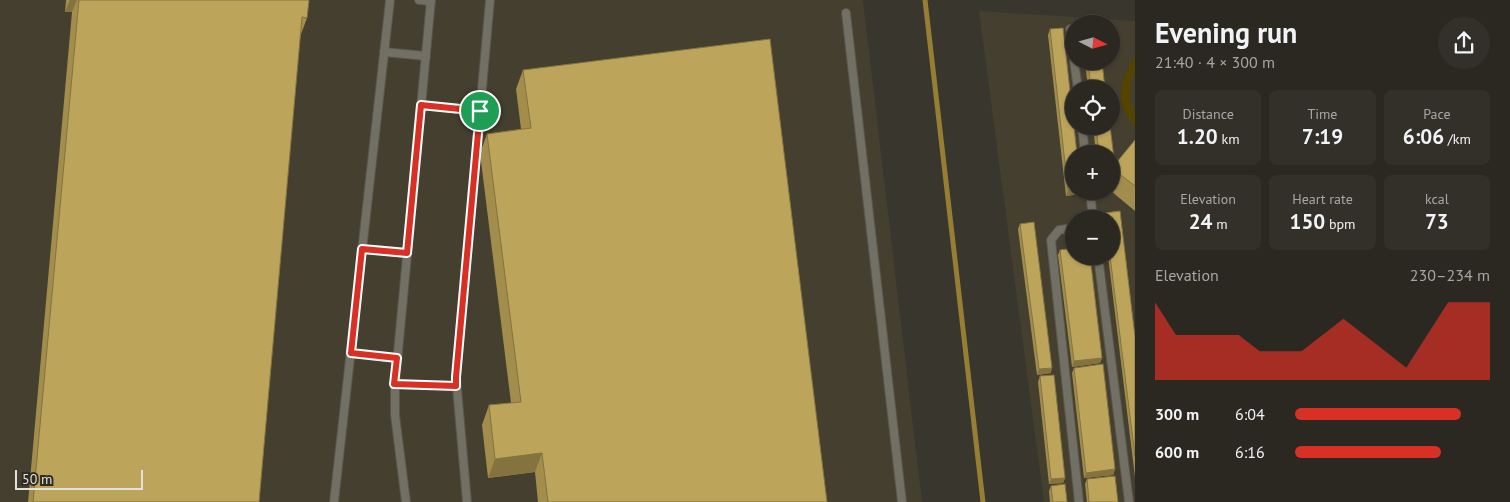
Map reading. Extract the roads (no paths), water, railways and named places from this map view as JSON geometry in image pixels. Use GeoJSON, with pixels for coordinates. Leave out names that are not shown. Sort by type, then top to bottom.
{"type":"FeatureCollection","features":[{"type":"Feature","properties":{"kind":"lane"},"geometry":{"type":"LineString","coordinates":[[334,502],[390,0]]}},
{"type":"Feature","properties":{"kind":"lane"},"geometry":{"type":"LineString","coordinates":[[406,502],[395,415],[394,384],[431,1],[419,0]]}},
{"type":"Feature","properties":{"kind":"lane"},"geometry":{"type":"LineString","coordinates":[[467,502],[456,377],[490,0]]}},
{"type":"Feature","properties":{"kind":"lane"},"geometry":{"type":"LineString","coordinates":[[846,13],[902,502]]}},
{"type":"Feature","properties":{"kind":"lane"},"geometry":{"type":"LineString","coordinates":[[384,52],[426,56]]}},
{"type":"Feature","properties":{"kind":"lane"},"geometry":{"type":"LineString","coordinates":[[421,105],[480,111]]}},
{"type":"Feature","properties":{"kind":"lane"},"geometry":{"type":"LineString","coordinates":[[1065,229],[1059,230],[1051,240],[1080,502]]}},
{"type":"Feature","properties":{"kind":"lane"},"geometry":{"type":"LineString","coordinates":[[362,249],[407,253]]}},
{"type":"Feature","properties":{"kind":"lane"},"geometry":{"type":"LineString","coordinates":[[1099,265],[1129,502]]}},
{"type":"Feature","properties":{"kind":"lane"},"geometry":{"type":"LineString","coordinates":[[351,353],[397,358]]}},
{"type":"Feature","properties":{"kind":"lane"},"geometry":{"type":"LineString","coordinates":[[394,384],[456,386]]}},
{"type":"Feature","properties":{"kind":"waterway"},"geometry":{"type":"LineString","coordinates":[[925,0],[983,502]]}}]}
